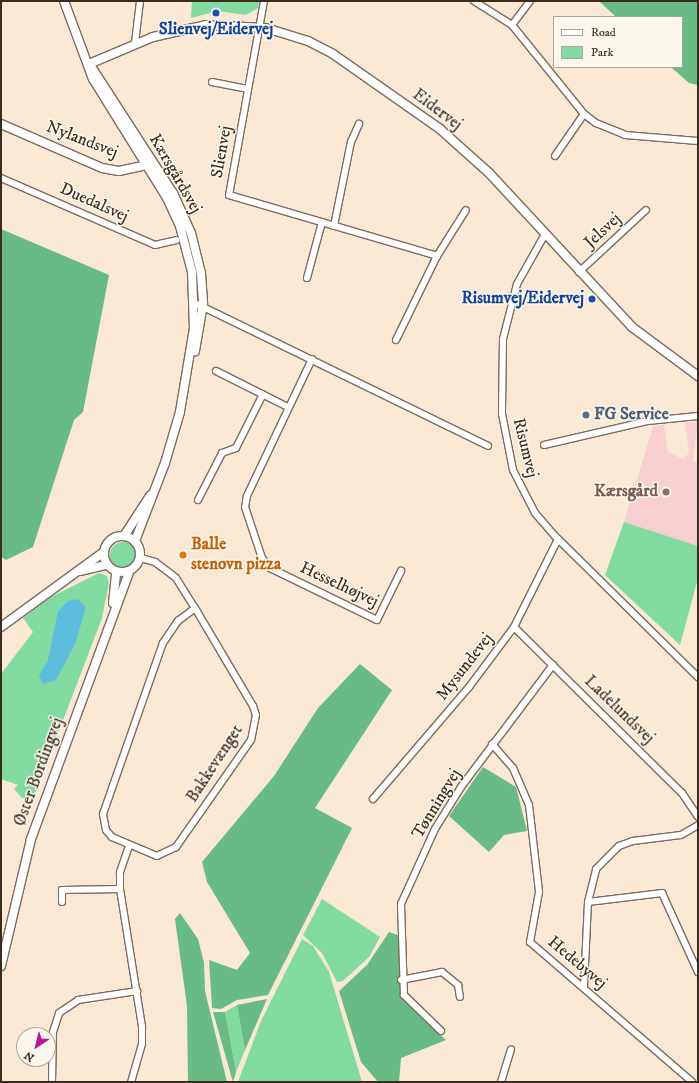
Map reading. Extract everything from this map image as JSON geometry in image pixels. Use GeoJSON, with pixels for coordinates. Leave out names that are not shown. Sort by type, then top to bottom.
{"type":"FeatureCollection","features":[{"type":"Feature","properties":{"kind":"street","name":"Kærsgårdsvej"},"geometry":{"type":"LineString","coordinates":[[64,1],[89,64],[93,79],[111,111],[150,165],[180,226],[199,304],[186,380],[173,441],[135,541]]}},
{"type":"Feature","properties":{"kind":"street"},"geometry":{"type":"LineString","coordinates":[[135,43],[140,1]]}},
{"type":"Feature","properties":{"kind":"street","name":"Slienvej"},"geometry":{"type":"LineString","coordinates":[[264,1],[229,195],[436,256]]}},
{"type":"Feature","properties":{"kind":"street"},"geometry":{"type":"LineString","coordinates":[[474,1],[512,26],[584,114],[610,130],[625,135],[698,141]]}},
{"type":"Feature","properties":{"kind":"street"},"geometry":{"type":"LineString","coordinates":[[512,26],[530,1]]}},
{"type":"Feature","properties":{"kind":"street","name":"Eidervej"},"geometry":{"type":"LineString","coordinates":[[89,64],[135,43],[206,25],[259,27],[308,41],[333,54],[440,129],[489,173],[544,236],[650,343],[698,376]]}},
{"type":"Feature","properties":{"kind":"street"},"geometry":{"type":"LineString","coordinates":[[212,82],[247,89]]}},
{"type":"Feature","properties":{"kind":"street"},"geometry":{"type":"LineString","coordinates":[[555,156],[584,114]]}},
{"type":"Feature","properties":{"kind":"street","name":"Nylandsvej"},"geometry":{"type":"LineString","coordinates":[[1,124],[102,168],[119,171],[150,165]]}},
{"type":"Feature","properties":{"kind":"street"},"geometry":{"type":"LineString","coordinates":[[334,226],[350,142],[359,124]]}},
{"type":"Feature","properties":{"kind":"street","name":"Duedalsvej"},"geometry":{"type":"LineString","coordinates":[[1,178],[155,245],[176,240]]}},
{"type":"Feature","properties":{"kind":"street"},"geometry":{"type":"LineString","coordinates":[[396,340],[436,256],[466,210]]}},
{"type":"Feature","properties":{"kind":"street","name":"Jelsvej"},"geometry":{"type":"LineString","coordinates":[[579,272],[646,210]]}},
{"type":"Feature","properties":{"kind":"street"},"geometry":{"type":"LineString","coordinates":[[307,278],[322,222]]}},
{"type":"Feature","properties":{"kind":"street","name":"Risumvej"},"geometry":{"type":"LineString","coordinates":[[544,236],[517,284],[507,315],[502,339],[502,414],[505,441],[522,492],[558,539],[698,677]]}},
{"type":"Feature","properties":{"kind":"street"},"geometry":{"type":"LineString","coordinates":[[199,304],[488,446]]}},
{"type":"Feature","properties":{"kind":"street","name":"Hesselhøjvej"},"geometry":{"type":"LineString","coordinates":[[312,359],[247,496],[245,507],[262,558],[270,568],[377,620],[401,571]]}},
{"type":"Feature","properties":{"kind":"street"},"geometry":{"type":"LineString","coordinates":[[216,371],[288,407]]}},
{"type":"Feature","properties":{"kind":"street"},"geometry":{"type":"LineString","coordinates":[[198,500],[222,453],[236,448],[263,394]]}},
{"type":"Feature","properties":{"kind":"street"},"geometry":{"type":"LineString","coordinates":[[544,445],[648,421],[698,416]]}},
{"type":"Feature","properties":{"kind":"street","name":"Kærsgårdsvej"},"geometry":{"type":"LineString","coordinates":[[124,536],[159,481]]}},
{"type":"Feature","properties":{"kind":"street"},"geometry":{"type":"LineString","coordinates":[[1,627],[74,572],[104,552],[111,540],[124,536],[135,541],[141,558],[129,572],[116,572],[107,565],[104,552]]}},
{"type":"Feature","properties":{"kind":"street","name":"Mysundevej"},"geometry":{"type":"LineString","coordinates":[[373,799],[469,688],[514,627],[558,539]]}},
{"type":"Feature","properties":{"kind":"street","name":"Bakkevænget"},"geometry":{"type":"LineString","coordinates":[[141,558],[155,562],[176,578],[195,608],[253,706],[256,727],[251,740],[176,847],[157,856],[129,846],[106,830],[103,814],[163,643],[178,621],[195,608]]}},
{"type":"Feature","properties":{"kind":"street"},"geometry":{"type":"LineString","coordinates":[[74,572],[107,565]]}},
{"type":"Feature","properties":{"kind":"street","name":"Øster Bordingvej"},"geometry":{"type":"LineString","coordinates":[[111,616],[116,572]]}},
{"type":"Feature","properties":{"kind":"street","name":"Øster Bordingvej"},"geometry":{"type":"LineString","coordinates":[[1,966],[30,839],[111,616],[129,572]]}},
{"type":"Feature","properties":{"kind":"street","name":"Ladelundsvej"},"geometry":{"type":"LineString","coordinates":[[514,627],[682,793],[698,817]]}},
{"type":"Feature","properties":{"kind":"street","name":"Tønningvej"},"geometry":{"type":"LineString","coordinates":[[441,1031],[408,1001],[401,980],[401,904],[435,829],[492,744],[553,665]]}},
{"type":"Feature","properties":{"kind":"street","name":"Hedebyvej"},"geometry":{"type":"LineString","coordinates":[[492,744],[513,768],[529,806],[539,892],[530,942],[584,986],[692,1082]]}},
{"type":"Feature","properties":{"kind":"street"},"geometry":{"type":"LineString","coordinates":[[584,986],[588,902],[596,869],[606,854],[633,840],[681,835],[698,825]]}},
{"type":"Feature","properties":{"kind":"street"},"geometry":{"type":"LineString","coordinates":[[129,846],[120,872],[120,889],[137,991],[142,1044],[131,1082]]}},
{"type":"Feature","properties":{"kind":"street"},"geometry":{"type":"LineString","coordinates":[[62,902],[62,890],[120,889]]}},
{"type":"Feature","properties":{"kind":"street"},"geometry":{"type":"LineString","coordinates":[[588,902],[662,893],[698,972]]}},
{"type":"Feature","properties":{"kind":"street"},"geometry":{"type":"LineString","coordinates":[[401,980],[442,972],[458,985],[460,997]]}},
{"type":"Feature","properties":{"kind":"street"},"geometry":{"type":"LineString","coordinates":[[52,1082],[53,1032],[59,1013],[78,1000],[137,991]]}},
{"type":"Feature","properties":{"kind":"street"},"geometry":{"type":"LineString","coordinates":[[501,1082],[511,1049]]}},
{"type":"Feature","properties":{"kind":"shaded area","name":"Kærsgård"},"geometry":{"type":"Polygon","coordinates":[[[698,422],[693,461],[698,462],[698,546],[624,522],[653,427],[664,425],[668,452],[683,459],[689,453],[685,423],[698,422]]]}},
{"type":"Feature","properties":{"kind":"green space"},"geometry":{"type":"Polygon","coordinates":[[[192,1],[259,1],[258,8],[246,15],[218,11],[191,18],[192,1]]]}},
{"type":"Feature","properties":{"kind":"green space"},"geometry":{"type":"Polygon","coordinates":[[[599,1],[698,1],[698,85],[689,83],[672,68],[683,68],[683,16],[615,16],[599,1]]]}},
{"type":"Feature","properties":{"kind":"green space"},"geometry":{"type":"Polygon","coordinates":[[[1,229],[109,275],[83,412],[74,420],[33,547],[6,560],[1,557],[1,229]]]}},
{"type":"Feature","properties":{"kind":"green space"},"geometry":{"type":"Polygon","coordinates":[[[624,522],[698,546],[698,578],[680,645],[605,575],[624,522]]]}},
{"type":"Feature","properties":{"kind":"green space"},"geometry":{"type":"Polygon","coordinates":[[[123,542],[132,546],[136,555],[132,564],[123,568],[114,564],[110,555],[114,546],[123,542]]]}},
{"type":"Feature","properties":{"kind":"green space"},"geometry":{"type":"Polygon","coordinates":[[[99,573],[107,576],[109,583],[102,618],[33,799],[22,798],[14,789],[18,785],[1,779],[1,674],[33,632],[23,618],[51,597],[99,573]]]}},
{"type":"Feature","properties":{"kind":"green space"},"geometry":{"type":"Polygon","coordinates":[[[360,664],[392,690],[315,808],[352,828],[268,995],[237,1000],[221,1009],[212,1008],[209,960],[237,970],[250,953],[207,882],[202,862],[274,776],[318,708],[360,664]]]}},
{"type":"Feature","properties":{"kind":"green space"},"geometry":{"type":"Polygon","coordinates":[[[483,767],[516,787],[527,831],[504,835],[489,852],[449,816],[483,767]]]}},
{"type":"Feature","properties":{"kind":"green space"},"geometry":{"type":"Polygon","coordinates":[[[322,899],[380,937],[369,957],[343,981],[337,982],[322,953],[303,935],[322,899]]]}},
{"type":"Feature","properties":{"kind":"green space"},"geometry":{"type":"Polygon","coordinates":[[[180,913],[198,939],[204,963],[205,991],[227,1082],[188,1082],[187,1006],[175,919],[180,913]]]}},
{"type":"Feature","properties":{"kind":"green space"},"geometry":{"type":"Polygon","coordinates":[[[389,932],[398,935],[401,997],[446,1040],[401,1058],[399,1082],[378,1082],[361,1062],[339,991],[367,965],[389,932]]]}},
{"type":"Feature","properties":{"kind":"green space"},"geometry":{"type":"Polygon","coordinates":[[[302,939],[313,946],[329,972],[362,1082],[238,1082],[261,1021],[302,939]]]}},
{"type":"Feature","properties":{"kind":"green space"},"geometry":{"type":"Polygon","coordinates":[[[267,999],[245,1050],[237,1005],[267,999]]]}},
{"type":"Feature","properties":{"kind":"green space"},"geometry":{"type":"Polygon","coordinates":[[[237,1005],[245,1050],[236,1072],[225,1012],[237,1005]]]}},
{"type":"Feature","properties":{"kind":"green space"},"geometry":{"type":"Polygon","coordinates":[[[213,1012],[225,1012],[236,1072],[233,1082],[213,1012]]]}},
{"type":"Feature","properties":{"kind":"water"},"geometry":{"type":"Polygon","coordinates":[[[78,599],[86,607],[75,644],[56,680],[43,684],[39,676],[48,660],[58,611],[68,601],[78,599]]]}},
{"type":"Feature","properties":{"kind":"place","name":"Slienvej/Eidervej"},"geometry":{"type":"Point","coordinates":[216,13]}},
{"type":"Feature","properties":{"kind":"place","name":"Risumvej/Eidervej"},"geometry":{"type":"Point","coordinates":[592,299]}},
{"type":"Feature","properties":{"kind":"place","name":"FG Service"},"geometry":{"type":"Point","coordinates":[586,415]}},
{"type":"Feature","properties":{"kind":"place","name":"Kærsgård"},"geometry":{"type":"Point","coordinates":[666,492]}},
{"type":"Feature","properties":{"kind":"place","name":"Balle stenovn pizza"},"geometry":{"type":"Point","coordinates":[183,555]}}]}
